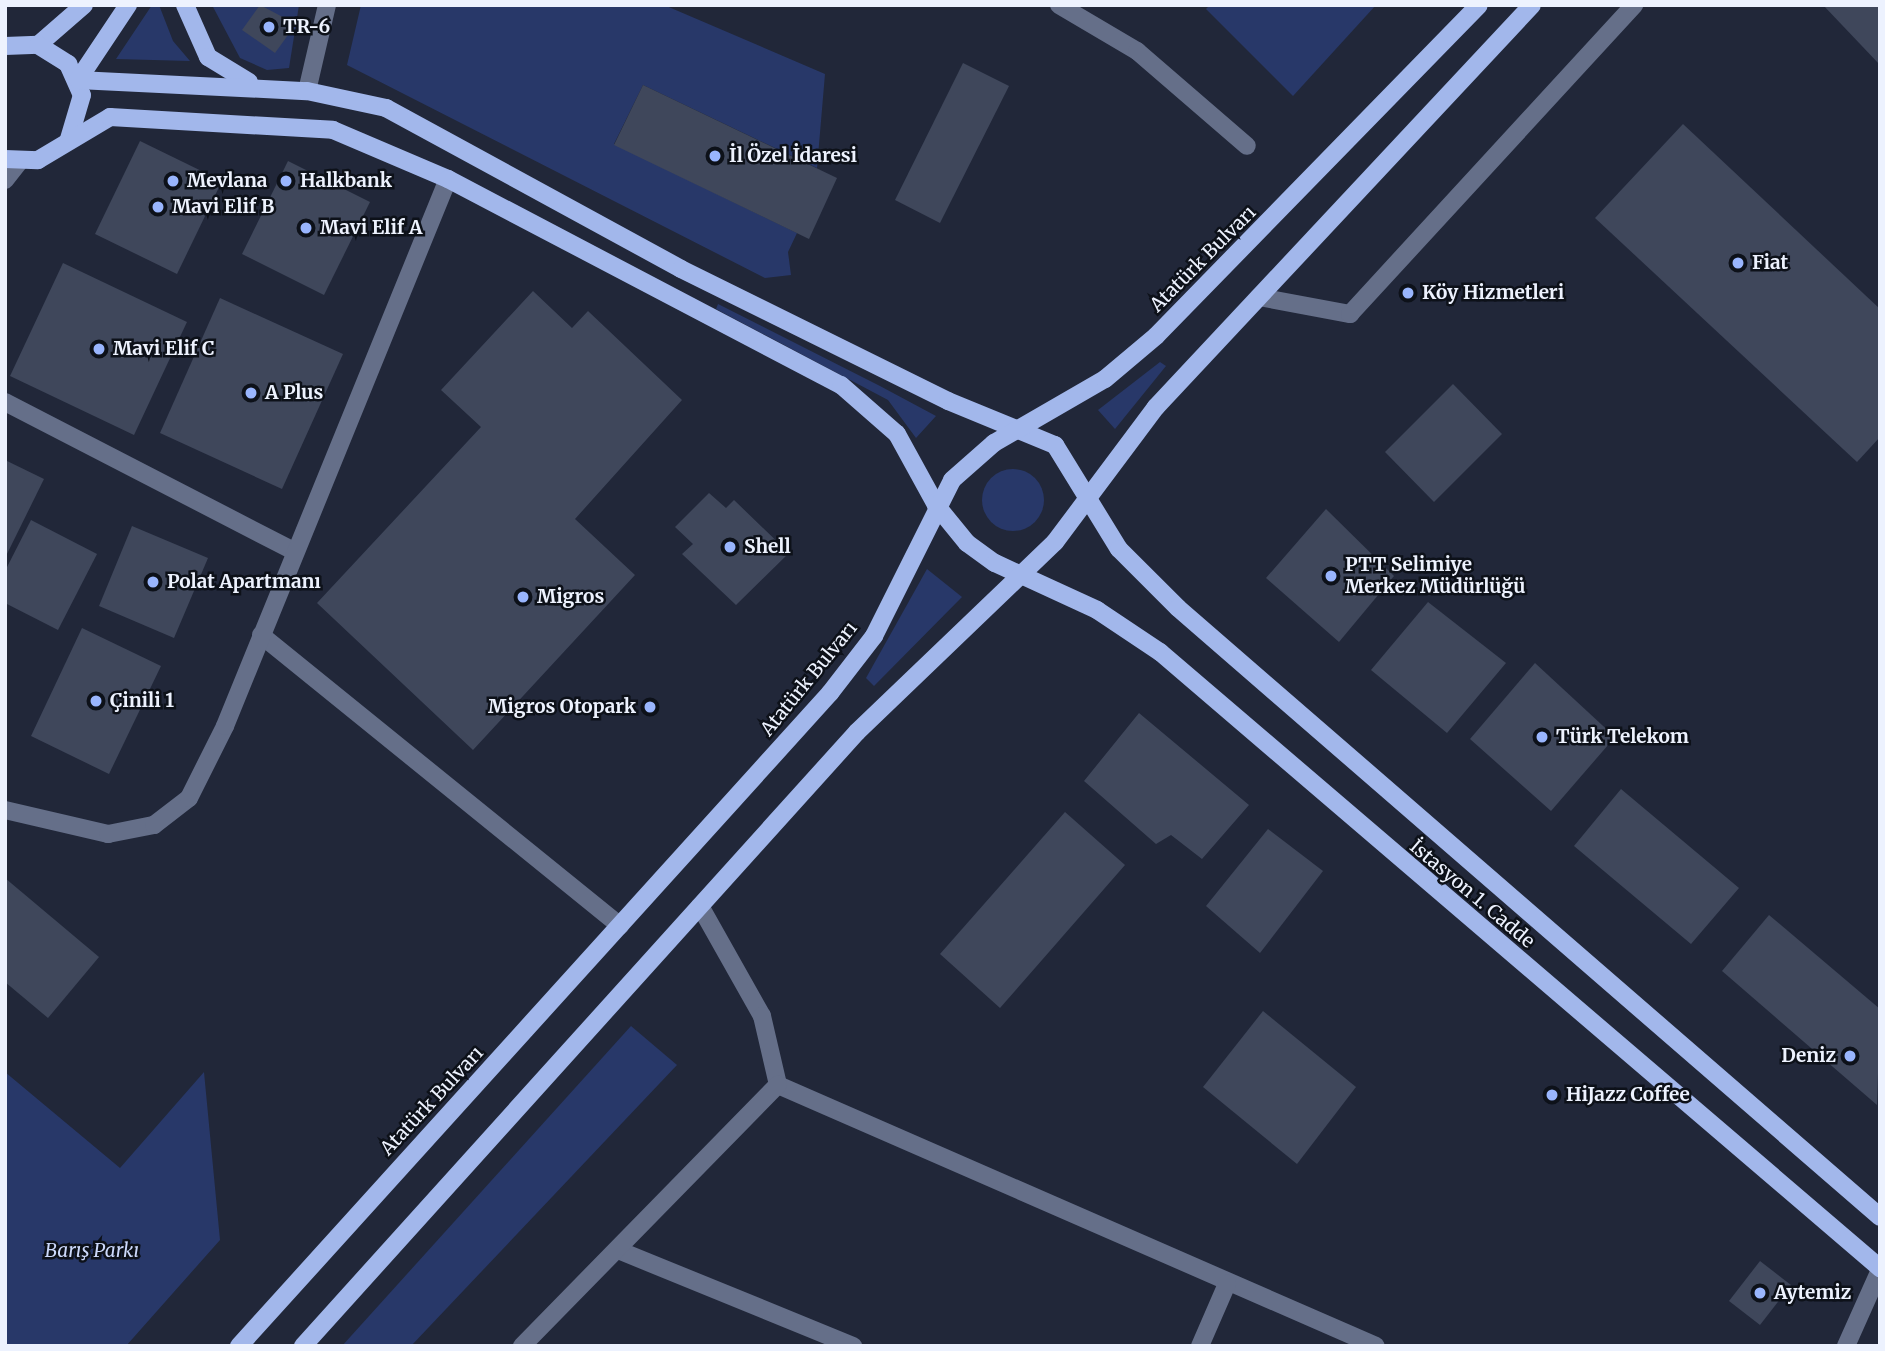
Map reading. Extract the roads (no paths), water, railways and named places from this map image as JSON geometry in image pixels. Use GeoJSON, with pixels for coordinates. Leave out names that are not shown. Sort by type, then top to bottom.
{"type":"FeatureCollection","features":[{"type":"Feature","properties":{"kind":"main road"},"geometry":{"type":"LineString","coordinates":[[5,46],[37,44],[84,5]]}},
{"type":"Feature","properties":{"kind":"main road"},"geometry":{"type":"LineString","coordinates":[[78,80],[128,5]]}},
{"type":"Feature","properties":{"kind":"main road"},"geometry":{"type":"LineString","coordinates":[[185,5],[208,57],[262,87]]}},
{"type":"Feature","properties":{"kind":"main road","name":"Atatürk Bulvarı"},"geometry":{"type":"LineString","coordinates":[[239,1346],[620,926],[866,645],[936,505],[952,480],[994,443],[1023,429],[1105,379],[1166,326],[1479,5]]}},
{"type":"Feature","properties":{"kind":"main road"},"geometry":{"type":"LineString","coordinates":[[303,1346],[699,906],[922,664],[1023,574],[1086,501],[1156,407],[1532,5]]}},
{"type":"Feature","properties":{"kind":"main road"},"geometry":{"type":"LineString","coordinates":[[37,44],[68,64],[78,80],[81,111],[69,139]]}},
{"type":"Feature","properties":{"kind":"main road"},"geometry":{"type":"LineString","coordinates":[[78,80],[307,91],[356,98],[411,120],[681,269],[948,401],[1023,429],[1055,445],[1086,501]]}},
{"type":"Feature","properties":{"kind":"main road"},"geometry":{"type":"LineString","coordinates":[[12,160],[38,160],[69,139],[124,116],[299,126],[357,138],[448,178],[842,385],[897,434],[936,505],[967,543],[1023,574]]}},
{"type":"Feature","properties":{"kind":"main road","name":"İstasyon 1. Cadde"},"geometry":{"type":"LineString","coordinates":[[1086,501],[1119,549],[1178,608],[1880,1217]]}},
{"type":"Feature","properties":{"kind":"main road","name":"İstasyon 1. Cadde"},"geometry":{"type":"LineString","coordinates":[[1023,574],[1097,610],[1160,652],[1880,1269]]}},
{"type":"Feature","properties":{"kind":"street"},"geometry":{"type":"LineString","coordinates":[[307,91],[327,5]]}},
{"type":"Feature","properties":{"kind":"street"},"geometry":{"type":"LineString","coordinates":[[1059,5],[1137,51],[1247,146]]}},
{"type":"Feature","properties":{"kind":"street"},"geometry":{"type":"LineString","coordinates":[[1259,297],[1350,314],[1634,5]]}},
{"type":"Feature","properties":{"kind":"street"},"geometry":{"type":"LineString","coordinates":[[5,180],[12,160]]}},
{"type":"Feature","properties":{"kind":"street"},"geometry":{"type":"LineString","coordinates":[[5,810],[108,834],[154,825],[189,798],[261,635],[448,178]]}},
{"type":"Feature","properties":{"kind":"street"},"geometry":{"type":"LineString","coordinates":[[5,402],[294,551]]}},
{"type":"Feature","properties":{"kind":"street"},"geometry":{"type":"LineString","coordinates":[[261,635],[620,926]]}},
{"type":"Feature","properties":{"kind":"street"},"geometry":{"type":"LineString","coordinates":[[699,906],[762,1016],[778,1086]]}},
{"type":"Feature","properties":{"kind":"street"},"geometry":{"type":"LineString","coordinates":[[522,1346],[778,1086]]}},
{"type":"Feature","properties":{"kind":"street"},"geometry":{"type":"LineString","coordinates":[[778,1086],[1227,1284],[1376,1346]]}},
{"type":"Feature","properties":{"kind":"street"},"geometry":{"type":"LineString","coordinates":[[618,1250],[853,1346]]}},
{"type":"Feature","properties":{"kind":"street"},"geometry":{"type":"LineString","coordinates":[[1846,1346],[1880,1269]]}},
{"type":"Feature","properties":{"kind":"street"},"geometry":{"type":"LineString","coordinates":[[1200,1346],[1227,1284]]}},
{"type":"Feature","properties":{"kind":"place","name":"TR-6"},"geometry":{"type":"Point","coordinates":[269,27]}},
{"type":"Feature","properties":{"kind":"place","name":"İl Özel İdaresi"},"geometry":{"type":"Point","coordinates":[715,156]}},
{"type":"Feature","properties":{"kind":"place","name":"Mevlana"},"geometry":{"type":"Point","coordinates":[173,181]}},
{"type":"Feature","properties":{"kind":"place","name":"Halkbank"},"geometry":{"type":"Point","coordinates":[286,181]}},
{"type":"Feature","properties":{"kind":"place","name":"Mavi Elif B"},"geometry":{"type":"Point","coordinates":[158,207]}},
{"type":"Feature","properties":{"kind":"place","name":"Mavi Elif A"},"geometry":{"type":"Point","coordinates":[306,228]}},
{"type":"Feature","properties":{"kind":"place","name":"Fiat"},"geometry":{"type":"Point","coordinates":[1738,263]}},
{"type":"Feature","properties":{"kind":"place","name":"Köy Hizmetleri"},"geometry":{"type":"Point","coordinates":[1408,293]}},
{"type":"Feature","properties":{"kind":"place","name":"Mavi Elif C"},"geometry":{"type":"Point","coordinates":[99,349]}},
{"type":"Feature","properties":{"kind":"place","name":"A Plus"},"geometry":{"type":"Point","coordinates":[251,393]}},
{"type":"Feature","properties":{"kind":"place","name":"Shell"},"geometry":{"type":"Point","coordinates":[730,547]}},
{"type":"Feature","properties":{"kind":"place","name":"PTT Selimiye Merkez Müdürlüğü"},"geometry":{"type":"Point","coordinates":[1331,576]}},
{"type":"Feature","properties":{"kind":"place","name":"Polat Apartmanı"},"geometry":{"type":"Point","coordinates":[153,582]}},
{"type":"Feature","properties":{"kind":"place","name":"Migros"},"geometry":{"type":"Point","coordinates":[523,597]}},
{"type":"Feature","properties":{"kind":"place","name":"Çinili 1"},"geometry":{"type":"Point","coordinates":[96,701]}},
{"type":"Feature","properties":{"kind":"place","name":"Migros Otopark"},"geometry":{"type":"Point","coordinates":[650,707]}},
{"type":"Feature","properties":{"kind":"place","name":"Türk Telekom"},"geometry":{"type":"Point","coordinates":[1542,737]}},
{"type":"Feature","properties":{"kind":"place","name":"Deniz"},"geometry":{"type":"Point","coordinates":[1850,1056]}},
{"type":"Feature","properties":{"kind":"place","name":"HiJazz Coffee"},"geometry":{"type":"Point","coordinates":[1552,1095]}},
{"type":"Feature","properties":{"kind":"place","name":"Aytemiz"},"geometry":{"type":"Point","coordinates":[1760,1293]}},
{"type":"Feature","properties":{"kind":"park label","name":"Barış Parkı"},"geometry":{"type":"Point","coordinates":[92,1251]}}]}
